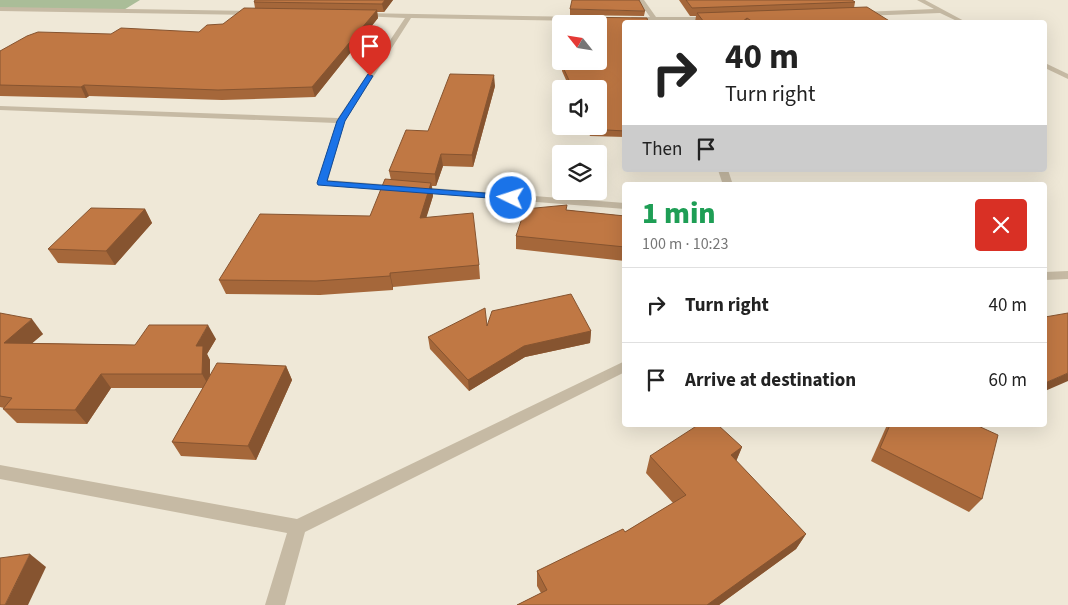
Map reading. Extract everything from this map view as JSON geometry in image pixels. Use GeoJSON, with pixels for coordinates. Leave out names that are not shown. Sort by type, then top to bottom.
{"type":"FeatureCollection","features":[{"type":"Feature","properties":{"kind":"street"},"geometry":{"type":"LineString","coordinates":[[641,0],[654,20]]}},
{"type":"Feature","properties":{"kind":"street"},"geometry":{"type":"LineString","coordinates":[[920,0],[959,20]]}},
{"type":"Feature","properties":{"kind":"street"},"geometry":{"type":"LineString","coordinates":[[122,11],[134,4]]}},
{"type":"Feature","properties":{"kind":"street"},"geometry":{"type":"LineString","coordinates":[[0,9],[260,13]]}},
{"type":"Feature","properties":{"kind":"street"},"geometry":{"type":"LineString","coordinates":[[854,14],[942,11]]}},
{"type":"Feature","properties":{"kind":"street"},"geometry":{"type":"LineString","coordinates":[[359,15],[552,18]]}},
{"type":"Feature","properties":{"kind":"street"},"geometry":{"type":"LineString","coordinates":[[408,16],[341,121],[322,183],[622,206]]}},
{"type":"Feature","properties":{"kind":"street"},"geometry":{"type":"LineString","coordinates":[[625,19],[640,20]]}},
{"type":"Feature","properties":{"kind":"street"},"geometry":{"type":"LineString","coordinates":[[687,20],[719,19]]}},
{"type":"Feature","properties":{"kind":"street"},"geometry":{"type":"LineString","coordinates":[[1047,66],[1068,77]]}},
{"type":"Feature","properties":{"kind":"street"},"geometry":{"type":"LineString","coordinates":[[0,108],[341,121]]}},
{"type":"Feature","properties":{"kind":"street"},"geometry":{"type":"LineString","coordinates":[[1047,276],[1068,275]]}},
{"type":"Feature","properties":{"kind":"street"},"geometry":{"type":"LineString","coordinates":[[0,472],[298,527],[622,367]]}},
{"type":"Feature","properties":{"kind":"street"},"geometry":{"type":"LineString","coordinates":[[275,605],[298,527]]}},
{"type":"Feature","properties":{"kind":"green space"},"geometry":{"type":"Polygon","coordinates":[[[0,0],[140,0],[122,11],[0,10],[0,0]]]}},
{"type":"Feature","properties":{"kind":"building"},"geometry":{"type":"Polygon","coordinates":[[[255,0],[385,0],[382,4],[254,2],[255,0]]]}},
{"type":"Feature","properties":{"kind":"building"},"geometry":{"type":"Polygon","coordinates":[[[572,0],[639,0],[645,11],[570,9],[572,0]]]}},
{"type":"Feature","properties":{"kind":"building"},"geometry":{"type":"Polygon","coordinates":[[[686,0],[852,0],[855,2],[692,8],[686,0]]]}},
{"type":"Feature","properties":{"kind":"building"},"geometry":{"type":"Polygon","coordinates":[[[867,7],[888,20],[750,20],[747,18],[744,20],[702,20],[697,13],[867,7]]]}},
{"type":"Feature","properties":{"kind":"building"},"geometry":{"type":"Polygon","coordinates":[[[244,8],[377,10],[312,87],[218,90],[84,85],[81,87],[0,85],[0,51],[38,32],[111,34],[121,28],[199,32],[207,25],[223,24],[244,8]]]}},
{"type":"Feature","properties":{"kind":"building"},"geometry":{"type":"Polygon","coordinates":[[[608,18],[647,18],[648,20],[622,20],[622,131],[607,130],[607,80],[569,80],[564,70],[608,70],[608,18]]]}},
{"type":"Feature","properties":{"kind":"building"},"geometry":{"type":"Polygon","coordinates":[[[450,74],[494,75],[472,155],[441,154],[435,174],[389,171],[406,130],[428,131],[450,74]]]}},
{"type":"Feature","properties":{"kind":"building"},"geometry":{"type":"Polygon","coordinates":[[[385,179],[431,183],[420,218],[473,213],[479,265],[390,273],[390,276],[316,281],[219,280],[260,214],[370,216],[385,179]]]}},
{"type":"Feature","properties":{"kind":"building"},"geometry":{"type":"Polygon","coordinates":[[[567,205],[566,210],[622,216],[622,247],[516,236],[525,209],[567,205]]]}},
{"type":"Feature","properties":{"kind":"building"},"geometry":{"type":"Polygon","coordinates":[[[91,208],[145,209],[106,251],[48,249],[91,208]]]}},
{"type":"Feature","properties":{"kind":"building"},"geometry":{"type":"Polygon","coordinates":[[[571,294],[591,331],[524,346],[468,380],[428,337],[485,308],[487,326],[492,311],[571,294]]]}},
{"type":"Feature","properties":{"kind":"building"},"geometry":{"type":"Polygon","coordinates":[[[0,313],[32,319],[4,343],[135,345],[149,325],[208,325],[196,346],[203,346],[202,374],[101,374],[75,410],[3,409],[12,398],[0,396],[0,313]]]}},
{"type":"Feature","properties":{"kind":"building"},"geometry":{"type":"Polygon","coordinates":[[[1068,313],[1068,373],[1047,382],[1047,317],[1068,313]]]}},
{"type":"Feature","properties":{"kind":"building"},"geometry":{"type":"Polygon","coordinates":[[[217,363],[286,366],[248,446],[172,442],[217,363]]]}},
{"type":"Feature","properties":{"kind":"building"},"geometry":{"type":"Polygon","coordinates":[[[695,427],[720,427],[742,447],[731,455],[806,534],[707,605],[517,605],[547,590],[537,571],[623,529],[625,532],[686,495],[650,456],[695,427]]]}},
{"type":"Feature","properties":{"kind":"building"},"geometry":{"type":"Polygon","coordinates":[[[889,427],[980,427],[998,435],[982,499],[880,448],[889,427]]]}},
{"type":"Feature","properties":{"kind":"building"},"geometry":{"type":"Polygon","coordinates":[[[30,554],[5,605],[0,605],[0,558],[30,554]]]}},
{"type":"Feature","properties":{"kind":"route"},"geometry":{"type":"LineString","coordinates":[[370,76],[341,121],[322,183],[511,198]]}}]}
